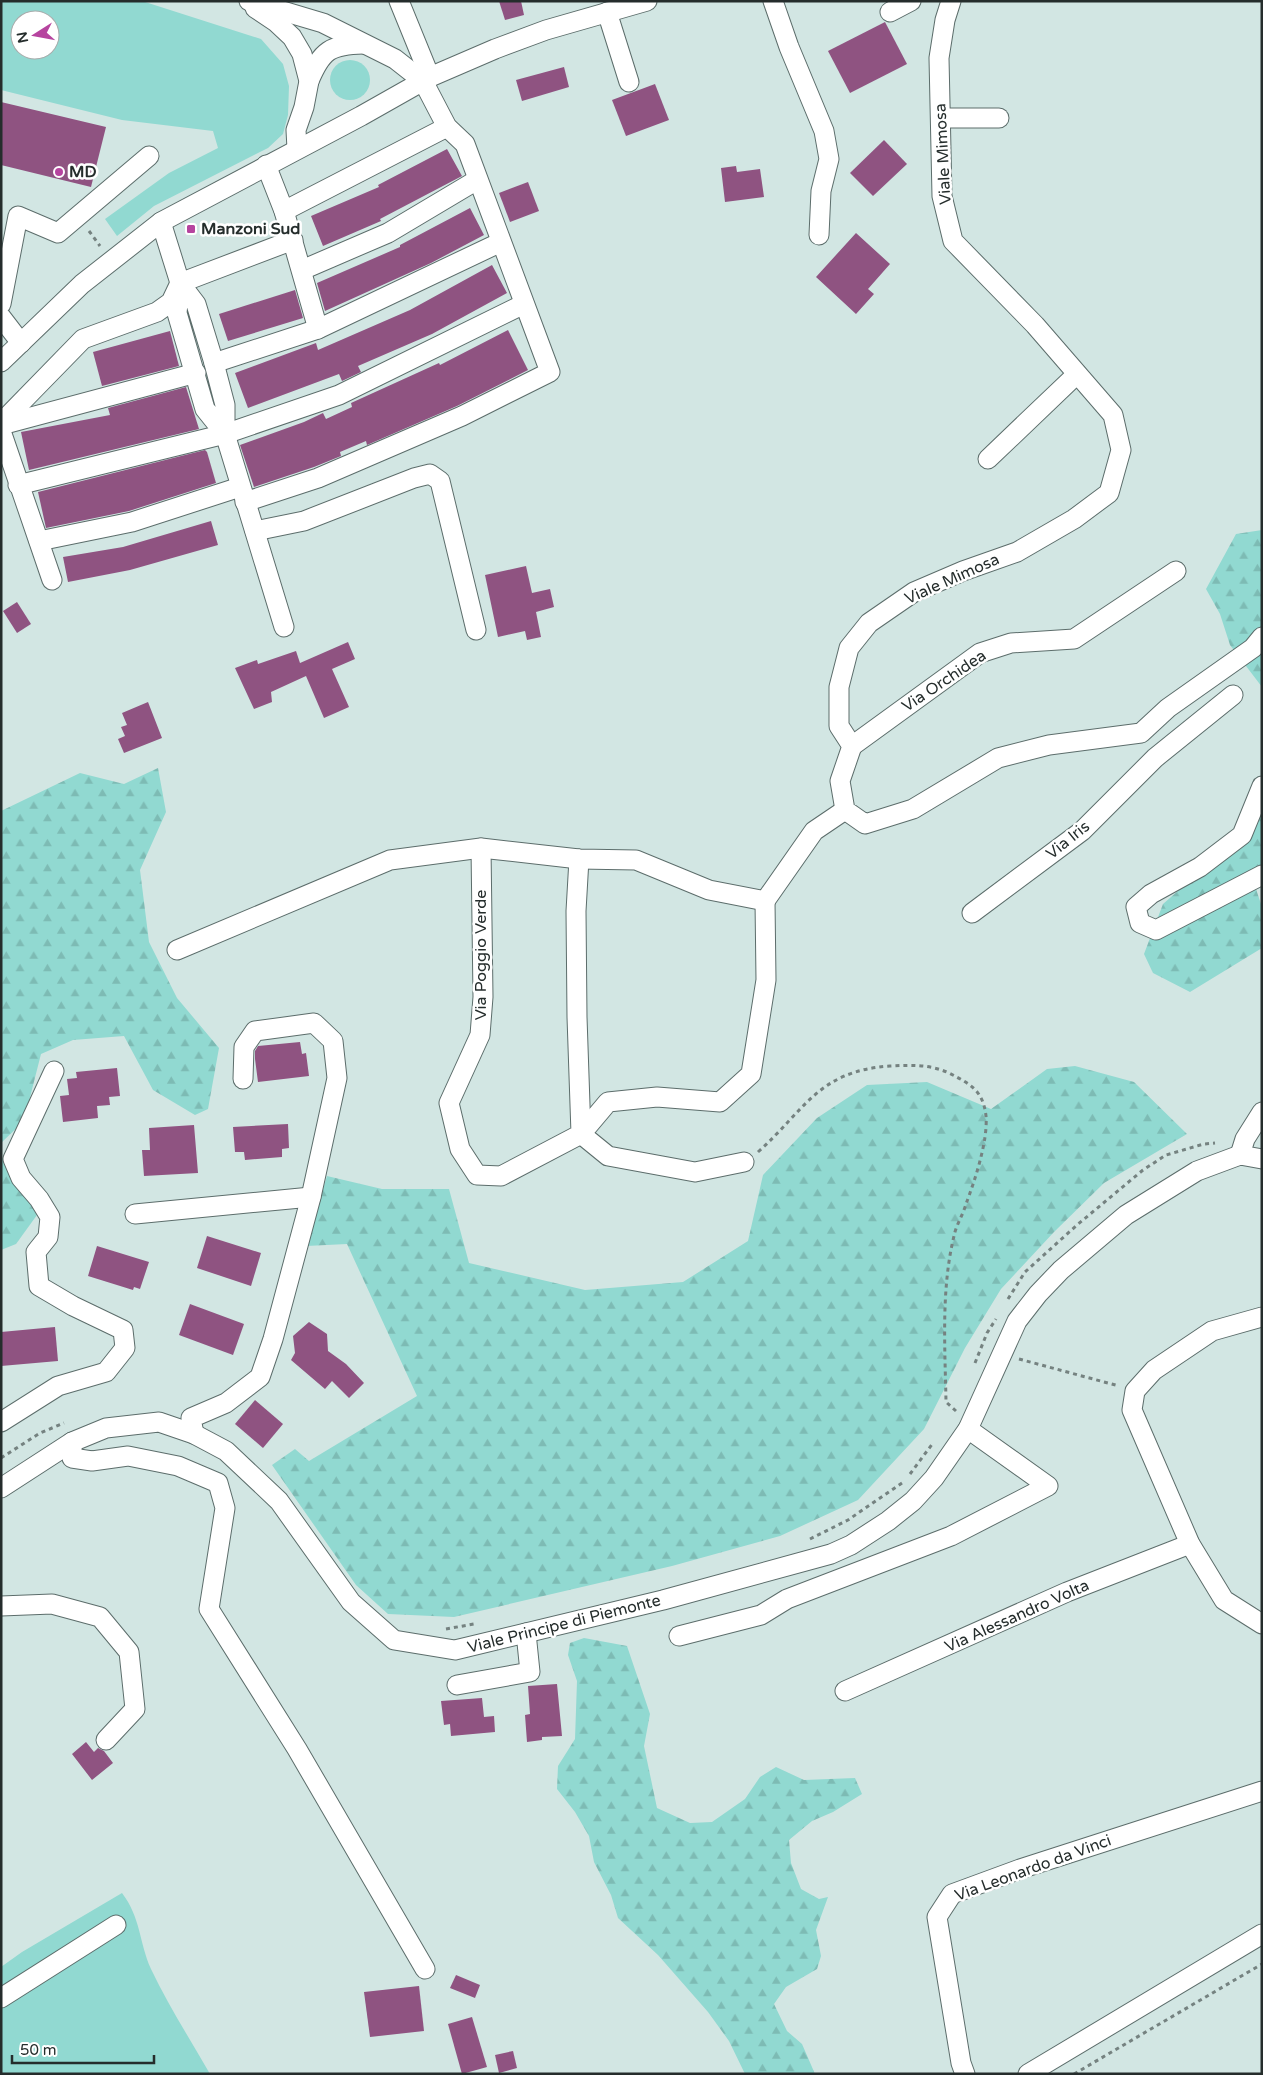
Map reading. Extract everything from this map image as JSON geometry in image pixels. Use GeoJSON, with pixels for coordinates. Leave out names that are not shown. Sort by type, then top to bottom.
{"type":"FeatureCollection","features":[{"type":"Feature","properties":{"kind":"street"},"geometry":{"type":"LineString","coordinates":[[248,1],[323,23],[395,59],[427,79]]}},
{"type":"Feature","properties":{"kind":"street"},"geometry":{"type":"LineString","coordinates":[[248,1],[292,37],[302,54],[309,81]]}},
{"type":"Feature","properties":{"kind":"street"},"geometry":{"type":"LineString","coordinates":[[39,541],[132,522],[336,470],[462,416],[550,372],[465,144],[447,127],[427,79],[399,1]]}},
{"type":"Feature","properties":{"kind":"street"},"geometry":{"type":"LineString","coordinates":[[1,362],[82,284],[161,222],[427,79],[503,46],[600,9],[647,1]]}},
{"type":"Feature","properties":{"kind":"street"},"geometry":{"type":"LineString","coordinates":[[773,1],[826,140],[829,159],[821,191],[819,235]]}},
{"type":"Feature","properties":{"kind":"street"},"geometry":{"type":"LineString","coordinates":[[890,12],[911,1]]}},
{"type":"Feature","properties":{"kind":"street","name":"Viale Mimosa"},"geometry":{"type":"LineString","coordinates":[[852,746],[839,726],[839,687],[849,648],[869,623],[914,592],[963,571],[1017,552],[1074,519],[1109,493],[1121,450],[1113,415],[1036,325],[953,241],[942,196],[940,58],[945,20],[951,1]]}},
{"type":"Feature","properties":{"kind":"street"},"geometry":{"type":"LineString","coordinates":[[600,9],[629,82]]}},
{"type":"Feature","properties":{"kind":"street"},"geometry":{"type":"LineString","coordinates":[[297,149],[296,130],[304,107],[309,81],[316,65],[325,53],[342,44],[365,44]]}},
{"type":"Feature","properties":{"kind":"street"},"geometry":{"type":"LineString","coordinates":[[941,118],[999,118]]}},
{"type":"Feature","properties":{"kind":"street"},"geometry":{"type":"LineString","coordinates":[[284,210],[447,127]]}},
{"type":"Feature","properties":{"kind":"street"},"geometry":{"type":"LineString","coordinates":[[1,304],[18,216],[58,233],[149,156]]}},
{"type":"Feature","properties":{"kind":"street"},"geometry":{"type":"LineString","coordinates":[[266,165],[284,210],[318,329]]}},
{"type":"Feature","properties":{"kind":"street"},"geometry":{"type":"LineString","coordinates":[[302,270],[388,233],[477,180]]}},
{"type":"Feature","properties":{"kind":"street"},"geometry":{"type":"LineString","coordinates":[[161,222],[180,283],[196,304],[214,363],[225,404],[225,434],[284,627]]}},
{"type":"Feature","properties":{"kind":"street"},"geometry":{"type":"LineString","coordinates":[[1,424],[82,339],[157,312],[171,302],[180,283],[293,240]]}},
{"type":"Feature","properties":{"kind":"street"},"geometry":{"type":"LineString","coordinates":[[214,363],[318,329],[501,242]]}},
{"type":"Feature","properties":{"kind":"street"},"geometry":{"type":"LineString","coordinates":[[180,283],[177,313],[205,409],[225,434]]}},
{"type":"Feature","properties":{"kind":"street"},"geometry":{"type":"LineString","coordinates":[[18,485],[225,434],[338,395],[524,304]]}},
{"type":"Feature","properties":{"kind":"street"},"geometry":{"type":"LineString","coordinates":[[1,317],[21,343]]}},
{"type":"Feature","properties":{"kind":"street"},"geometry":{"type":"LineString","coordinates":[[1,424],[196,373]]}},
{"type":"Feature","properties":{"kind":"street"},"geometry":{"type":"LineString","coordinates":[[988,460],[1077,374]]}},
{"type":"Feature","properties":{"kind":"street"},"geometry":{"type":"LineString","coordinates":[[1,431],[52,580]]}},
{"type":"Feature","properties":{"kind":"street"},"geometry":{"type":"LineString","coordinates":[[255,531],[304,521],[414,478],[430,474],[440,482],[476,630]]}},
{"type":"Feature","properties":{"kind":"street","name":"Via Orchidea"},"geometry":{"type":"LineString","coordinates":[[852,746],[980,653],[1011,643],[1074,638],[1176,571]]}},
{"type":"Feature","properties":{"kind":"street"},"geometry":{"type":"LineString","coordinates":[[852,746],[840,781],[845,810],[865,824],[913,809],[998,758],[1049,745],[1141,733],[1168,708],[1253,648],[1262,637]]}},
{"type":"Feature","properties":{"kind":"street","name":"Via Iris"},"geometry":{"type":"LineString","coordinates":[[972,913],[1082,832],[1155,758],[1233,696]]}},
{"type":"Feature","properties":{"kind":"street"},"geometry":{"type":"LineString","coordinates":[[1141,733],[1155,758]]}},
{"type":"Feature","properties":{"kind":"street"},"geometry":{"type":"LineString","coordinates":[[1262,786],[1242,835],[1200,868],[1151,894],[1136,907],[1140,924],[1156,930],[1262,876]]}},
{"type":"Feature","properties":{"kind":"street"},"geometry":{"type":"LineString","coordinates":[[177,950],[390,860],[481,848],[579,859],[636,860],[709,890],[765,901],[814,831],[845,810]]}},
{"type":"Feature","properties":{"kind":"street","name":"Via Poggio Verde"},"geometry":{"type":"LineString","coordinates":[[481,848],[483,997],[480,1035],[449,1103],[460,1149],[477,1175],[501,1176],[581,1134],[608,1102],[657,1097],[720,1102],[751,1074],[766,980],[765,901]]}},
{"type":"Feature","properties":{"kind":"street"},"geometry":{"type":"LineString","coordinates":[[579,859],[576,911],[581,1134],[608,1156],[695,1172],[744,1162]]}},
{"type":"Feature","properties":{"kind":"street"},"geometry":{"type":"LineString","coordinates":[[194,1434],[192,1418],[226,1403],[260,1377],[273,1339],[311,1197],[336,1078],[333,1041],[314,1023],[255,1031],[244,1047],[243,1079]]}},
{"type":"Feature","properties":{"kind":"street"},"geometry":{"type":"LineString","coordinates":[[1,1422],[58,1386],[106,1372],[124,1348],[123,1330],[73,1306],[39,1286],[36,1252],[48,1237],[50,1217],[40,1199],[21,1178],[13,1159],[54,1072]]}},
{"type":"Feature","properties":{"kind":"street"},"geometry":{"type":"LineString","coordinates":[[1262,1112],[1242,1147],[1262,1159]]}},
{"type":"Feature","properties":{"kind":"street","name":"Viale Principe di Piemonte"},"geometry":{"type":"LineString","coordinates":[[1,1488],[72,1442],[106,1428],[159,1422],[194,1434],[226,1451],[279,1502],[351,1602],[394,1640],[455,1650],[809,1561],[844,1548],[870,1534],[913,1501],[934,1478],[968,1428],[1017,1321],[1038,1294],[1061,1270],[1119,1221],[1197,1171],[1242,1147]]}},
{"type":"Feature","properties":{"kind":"street"},"geometry":{"type":"LineString","coordinates":[[135,1214],[311,1197]]}},
{"type":"Feature","properties":{"kind":"street"},"geometry":{"type":"LineString","coordinates":[[1262,1317],[1212,1331],[1154,1370],[1135,1391],[1132,1410],[1190,1544],[1224,1600],[1262,1624]]}},
{"type":"Feature","properties":{"kind":"street"},"geometry":{"type":"LineString","coordinates":[[679,1636],[761,1615],[787,1599],[952,1536],[1048,1486],[968,1428]]}},
{"type":"Feature","properties":{"kind":"street"},"geometry":{"type":"LineString","coordinates":[[72,1442],[72,1458],[92,1460],[128,1456],[178,1466],[218,1483],[225,1508],[210,1609],[312,1774],[425,1969]]}},
{"type":"Feature","properties":{"kind":"street","name":"Via Alessandro Volta"},"geometry":{"type":"LineString","coordinates":[[845,1691],[1067,1592],[1190,1544]]}},
{"type":"Feature","properties":{"kind":"street"},"geometry":{"type":"LineString","coordinates":[[1,1606],[52,1604],[100,1618],[129,1652],[135,1709],[106,1740]]}},
{"type":"Feature","properties":{"kind":"street"},"geometry":{"type":"LineString","coordinates":[[457,1686],[530,1672],[526,1633]]}},
{"type":"Feature","properties":{"kind":"street","name":"Via Leonardo da Vinci"},"geometry":{"type":"LineString","coordinates":[[965,2074],[961,2063],[937,1917],[952,1894],[1262,1791]]}},
{"type":"Feature","properties":{"kind":"street"},"geometry":{"type":"LineString","coordinates":[[1,1998],[116,1924]]}},
{"type":"Feature","properties":{"kind":"street"},"geometry":{"type":"LineString","coordinates":[[1028,2074],[1262,1934]]}},
{"type":"Feature","properties":{"kind":"path"},"geometry":{"type":"LineString","coordinates":[[78,216],[111,260]]}},
{"type":"Feature","properties":{"kind":"path"},"geometry":{"type":"LineString","coordinates":[[744,1162],[770,1141],[818,1091],[835,1079],[854,1072],[872,1067],[911,1064],[943,1071],[975,1088],[983,1099],[986,1118],[983,1140],[966,1205],[954,1234],[947,1273],[946,1402],[956,1412]]}},
{"type":"Feature","properties":{"kind":"path"},"geometry":{"type":"LineString","coordinates":[[1006,1303],[1025,1272],[1077,1225],[1143,1170],[1166,1155],[1204,1144],[1242,1147]]}},
{"type":"Feature","properties":{"kind":"path"},"geometry":{"type":"LineString","coordinates":[[973,1369],[987,1333],[996,1318]]}},
{"type":"Feature","properties":{"kind":"path"},"geometry":{"type":"LineString","coordinates":[[1002,1354],[1135,1391]]}},
{"type":"Feature","properties":{"kind":"path"},"geometry":{"type":"LineString","coordinates":[[951,1419],[960,1403]]}},
{"type":"Feature","properties":{"kind":"path"},"geometry":{"type":"LineString","coordinates":[[1,1458],[40,1433],[66,1422]]}},
{"type":"Feature","properties":{"kind":"path"},"geometry":{"type":"LineString","coordinates":[[803,1541],[848,1520],[905,1481],[933,1442]]}},
{"type":"Feature","properties":{"kind":"path"},"geometry":{"type":"LineString","coordinates":[[441,1629],[479,1624]]}},
{"type":"Feature","properties":{"kind":"path"},"geometry":{"type":"LineString","coordinates":[[1074,2074],[1262,1964]]}},
{"type":"Feature","properties":{"kind":"green space"},"geometry":{"type":"Polygon","coordinates":[[[1,1],[142,1],[261,39],[283,64],[289,86],[288,115],[283,134],[268,148],[154,206],[117,236],[105,219],[169,173],[218,148],[213,131],[122,120],[1,90],[1,1]]]}},
{"type":"Feature","properties":{"kind":"green space"},"geometry":{"type":"Polygon","coordinates":[[[354,60],[361,63],[367,69],[370,80],[369,88],[361,97],[354,100],[346,100],[339,97],[331,88],[330,76],[333,69],[342,61],[354,60]]]}},
{"type":"Feature","properties":{"kind":"green space"},"geometry":{"type":"Polygon","coordinates":[[[1262,530],[1262,687],[1230,645],[1220,614],[1206,589],[1236,534],[1262,530]]]}},
{"type":"Feature","properties":{"kind":"green space"},"geometry":{"type":"Polygon","coordinates":[[[158,768],[166,812],[140,870],[149,942],[177,998],[219,1048],[208,1109],[195,1115],[153,1090],[124,1036],[73,1040],[41,1054],[24,1121],[1,1143],[1,811],[80,773],[124,784],[158,768]]]}},
{"type":"Feature","properties":{"kind":"green space"},"geometry":{"type":"Polygon","coordinates":[[[1262,812],[1262,864],[1251,874],[1262,907],[1262,948],[1190,992],[1153,973],[1144,954],[1163,904],[1187,883],[1245,845],[1262,812]]]}},
{"type":"Feature","properties":{"kind":"green space"},"geometry":{"type":"Polygon","coordinates":[[[1075,1066],[1134,1082],[1187,1134],[1104,1183],[1054,1232],[1001,1289],[965,1348],[924,1429],[858,1500],[780,1536],[672,1566],[454,1617],[388,1614],[356,1585],[272,1465],[295,1449],[309,1461],[417,1396],[347,1244],[306,1246],[327,1176],[382,1189],[449,1189],[469,1263],[585,1290],[683,1282],[748,1241],[763,1175],[817,1118],[867,1085],[927,1082],[991,1109],[1047,1069],[1075,1066]]]}},
{"type":"Feature","properties":{"kind":"green space"},"geometry":{"type":"Polygon","coordinates":[[[1,1156],[37,1215],[16,1244],[1,1250],[1,1156]]]}},
{"type":"Feature","properties":{"kind":"green space"},"geometry":{"type":"Polygon","coordinates":[[[584,1638],[627,1646],[650,1714],[644,1746],[657,1808],[690,1823],[712,1822],[745,1799],[760,1777],[776,1767],[804,1780],[855,1778],[862,1794],[833,1812],[812,1821],[789,1840],[791,1863],[801,1889],[819,1899],[828,1897],[816,1930],[821,1956],[817,1969],[786,1987],[774,2004],[787,2031],[802,2044],[815,2074],[745,2074],[729,2041],[708,2012],[658,1955],[618,1918],[611,1895],[594,1862],[589,1836],[575,1812],[557,1789],[558,1766],[575,1739],[577,1681],[568,1655],[570,1643],[584,1638]]]}},
{"type":"Feature","properties":{"kind":"green space"},"geometry":{"type":"Polygon","coordinates":[[[122,1893],[133,1912],[151,1969],[210,2074],[1,2074],[1,1967],[22,1952],[122,1893]]]}},
{"type":"Feature","properties":{"kind":"building"},"geometry":{"type":"Polygon","coordinates":[[[499,1],[521,1],[524,15],[505,20],[499,1]]]}},
{"type":"Feature","properties":{"kind":"building"},"geometry":{"type":"Polygon","coordinates":[[[885,22],[907,64],[850,93],[828,51],[885,22]]]}},
{"type":"Feature","properties":{"kind":"building"},"geometry":{"type":"Polygon","coordinates":[[[564,67],[569,87],[522,101],[516,80],[564,67]]]}},
{"type":"Feature","properties":{"kind":"building"},"geometry":{"type":"Polygon","coordinates":[[[655,84],[669,120],[626,136],[612,100],[655,84]]]}},
{"type":"Feature","properties":{"kind":"building"},"geometry":{"type":"Polygon","coordinates":[[[1,102],[106,127],[91,187],[1,165],[1,102]]]}},
{"type":"Feature","properties":{"kind":"building"},"geometry":{"type":"Polygon","coordinates":[[[884,140],[907,164],[873,196],[850,173],[884,140]]]}},
{"type":"Feature","properties":{"kind":"building"},"geometry":{"type":"Polygon","coordinates":[[[447,149],[462,176],[380,219],[381,221],[323,246],[311,216],[379,187],[378,185],[447,149]]]}},
{"type":"Feature","properties":{"kind":"building"},"geometry":{"type":"Polygon","coordinates":[[[736,166],[737,172],[760,169],[764,197],[725,202],[721,168],[736,166]]]}},
{"type":"Feature","properties":{"kind":"building"},"geometry":{"type":"Polygon","coordinates":[[[528,182],[539,211],[510,222],[499,193],[528,182]]]}},
{"type":"Feature","properties":{"kind":"building"},"geometry":{"type":"Polygon","coordinates":[[[470,208],[484,235],[431,263],[325,311],[317,283],[400,247],[400,245],[470,208]]]}},
{"type":"Feature","properties":{"kind":"building"},"geometry":{"type":"Polygon","coordinates":[[[856,233],[890,264],[868,289],[874,294],[856,314],[816,277],[856,233]]]}},
{"type":"Feature","properties":{"kind":"building"},"geometry":{"type":"Polygon","coordinates":[[[492,265],[507,293],[432,334],[358,366],[361,372],[342,381],[339,374],[248,408],[235,373],[316,343],[318,350],[410,310],[492,265]]]}},
{"type":"Feature","properties":{"kind":"building"},"geometry":{"type":"Polygon","coordinates":[[[295,290],[303,318],[228,341],[219,314],[295,290]]]}},
{"type":"Feature","properties":{"kind":"building"},"geometry":{"type":"Polygon","coordinates":[[[508,330],[528,370],[457,406],[367,445],[366,441],[340,452],[341,456],[254,487],[240,445],[304,422],[323,413],[326,419],[352,407],[351,403],[439,363],[440,365],[508,330]]]}},
{"type":"Feature","properties":{"kind":"building"},"geometry":{"type":"Polygon","coordinates":[[[170,331],[179,366],[102,386],[93,352],[170,331]]]}},
{"type":"Feature","properties":{"kind":"building"},"geometry":{"type":"Polygon","coordinates":[[[186,387],[199,429],[29,470],[21,432],[110,415],[108,408],[186,387]]]}},
{"type":"Feature","properties":{"kind":"building"},"geometry":{"type":"Polygon","coordinates":[[[205,450],[216,483],[129,511],[46,528],[38,492],[205,450]]]}},
{"type":"Feature","properties":{"kind":"building"},"geometry":{"type":"Polygon","coordinates":[[[211,521],[218,545],[130,570],[68,582],[63,557],[123,547],[211,521]]]}},
{"type":"Feature","properties":{"kind":"building"},"geometry":{"type":"Polygon","coordinates":[[[526,566],[532,593],[550,589],[554,607],[536,612],[541,637],[527,640],[525,631],[498,637],[485,575],[526,566]]]}},
{"type":"Feature","properties":{"kind":"building"},"geometry":{"type":"Polygon","coordinates":[[[17,602],[31,624],[17,633],[3,611],[17,602]]]}},
{"type":"Feature","properties":{"kind":"building"},"geometry":{"type":"Polygon","coordinates":[[[348,642],[355,659],[332,669],[349,707],[324,718],[306,676],[271,692],[272,702],[254,709],[235,668],[257,660],[258,664],[296,651],[300,663],[348,642]]]}},
{"type":"Feature","properties":{"kind":"building"},"geometry":{"type":"Polygon","coordinates":[[[148,702],[162,738],[124,753],[118,739],[125,736],[121,727],[127,725],[122,713],[148,702]]]}},
{"type":"Feature","properties":{"kind":"building"},"geometry":{"type":"Polygon","coordinates":[[[300,1042],[302,1054],[306,1053],[309,1076],[258,1082],[255,1051],[258,1046],[300,1042]]]}},
{"type":"Feature","properties":{"kind":"building"},"geometry":{"type":"Polygon","coordinates":[[[117,1068],[120,1096],[109,1097],[110,1105],[97,1106],[98,1118],[63,1122],[60,1096],[69,1095],[67,1079],[77,1078],[76,1072],[117,1068]]]}},
{"type":"Feature","properties":{"kind":"building"},"geometry":{"type":"Polygon","coordinates":[[[288,1124],[289,1148],[282,1149],[282,1157],[245,1160],[244,1152],[235,1152],[233,1127],[288,1124]]]}},
{"type":"Feature","properties":{"kind":"building"},"geometry":{"type":"Polygon","coordinates":[[[194,1125],[198,1173],[144,1176],[142,1150],[150,1150],[149,1128],[194,1125]]]}},
{"type":"Feature","properties":{"kind":"building"},"geometry":{"type":"Polygon","coordinates":[[[207,1236],[261,1253],[251,1286],[197,1268],[207,1236]]]}},
{"type":"Feature","properties":{"kind":"building"},"geometry":{"type":"Polygon","coordinates":[[[97,1246],[149,1262],[140,1289],[134,1287],[133,1290],[88,1276],[97,1246]]]}},
{"type":"Feature","properties":{"kind":"building"},"geometry":{"type":"Polygon","coordinates":[[[190,1304],[244,1324],[233,1355],[179,1335],[190,1304]]]}},
{"type":"Feature","properties":{"kind":"building"},"geometry":{"type":"Polygon","coordinates":[[[309,1322],[327,1334],[328,1351],[346,1364],[364,1383],[349,1398],[332,1381],[325,1389],[291,1360],[295,1353],[293,1336],[309,1322]]]}},
{"type":"Feature","properties":{"kind":"building"},"geometry":{"type":"Polygon","coordinates":[[[55,1327],[58,1361],[1,1366],[1,1332],[55,1327]]]}},
{"type":"Feature","properties":{"kind":"building"},"geometry":{"type":"Polygon","coordinates":[[[255,1400],[283,1424],[263,1448],[235,1424],[255,1400]]]}},
{"type":"Feature","properties":{"kind":"building"},"geometry":{"type":"Polygon","coordinates":[[[557,1684],[562,1736],[542,1737],[542,1740],[527,1742],[525,1715],[530,1714],[528,1686],[557,1684]]]}},
{"type":"Feature","properties":{"kind":"building"},"geometry":{"type":"Polygon","coordinates":[[[482,1698],[484,1717],[494,1716],[495,1732],[451,1736],[450,1724],[444,1725],[441,1701],[482,1698]]]}},
{"type":"Feature","properties":{"kind":"building"},"geometry":{"type":"Polygon","coordinates":[[[86,1742],[94,1752],[98,1748],[104,1751],[113,1763],[92,1780],[72,1754],[86,1742]]]}},
{"type":"Feature","properties":{"kind":"building"},"geometry":{"type":"Polygon","coordinates":[[[456,1975],[480,1985],[475,1998],[450,1988],[456,1975]]]}},
{"type":"Feature","properties":{"kind":"building"},"geometry":{"type":"Polygon","coordinates":[[[419,1986],[424,2031],[370,2037],[364,1992],[419,1986]]]}},
{"type":"Feature","properties":{"kind":"building"},"geometry":{"type":"Polygon","coordinates":[[[472,2017],[487,2067],[462,2074],[448,2024],[472,2017]]]}},
{"type":"Feature","properties":{"kind":"building"},"geometry":{"type":"Polygon","coordinates":[[[513,2051],[517,2068],[499,2073],[495,2055],[513,2051]]]}},
{"type":"Feature","properties":{"kind":"place","name":"MD"},"geometry":{"type":"Point","coordinates":[59,172]}},
{"type":"Feature","properties":{"kind":"place","name":"Manzoni Sud"},"geometry":{"type":"Point","coordinates":[191,229]}}]}
